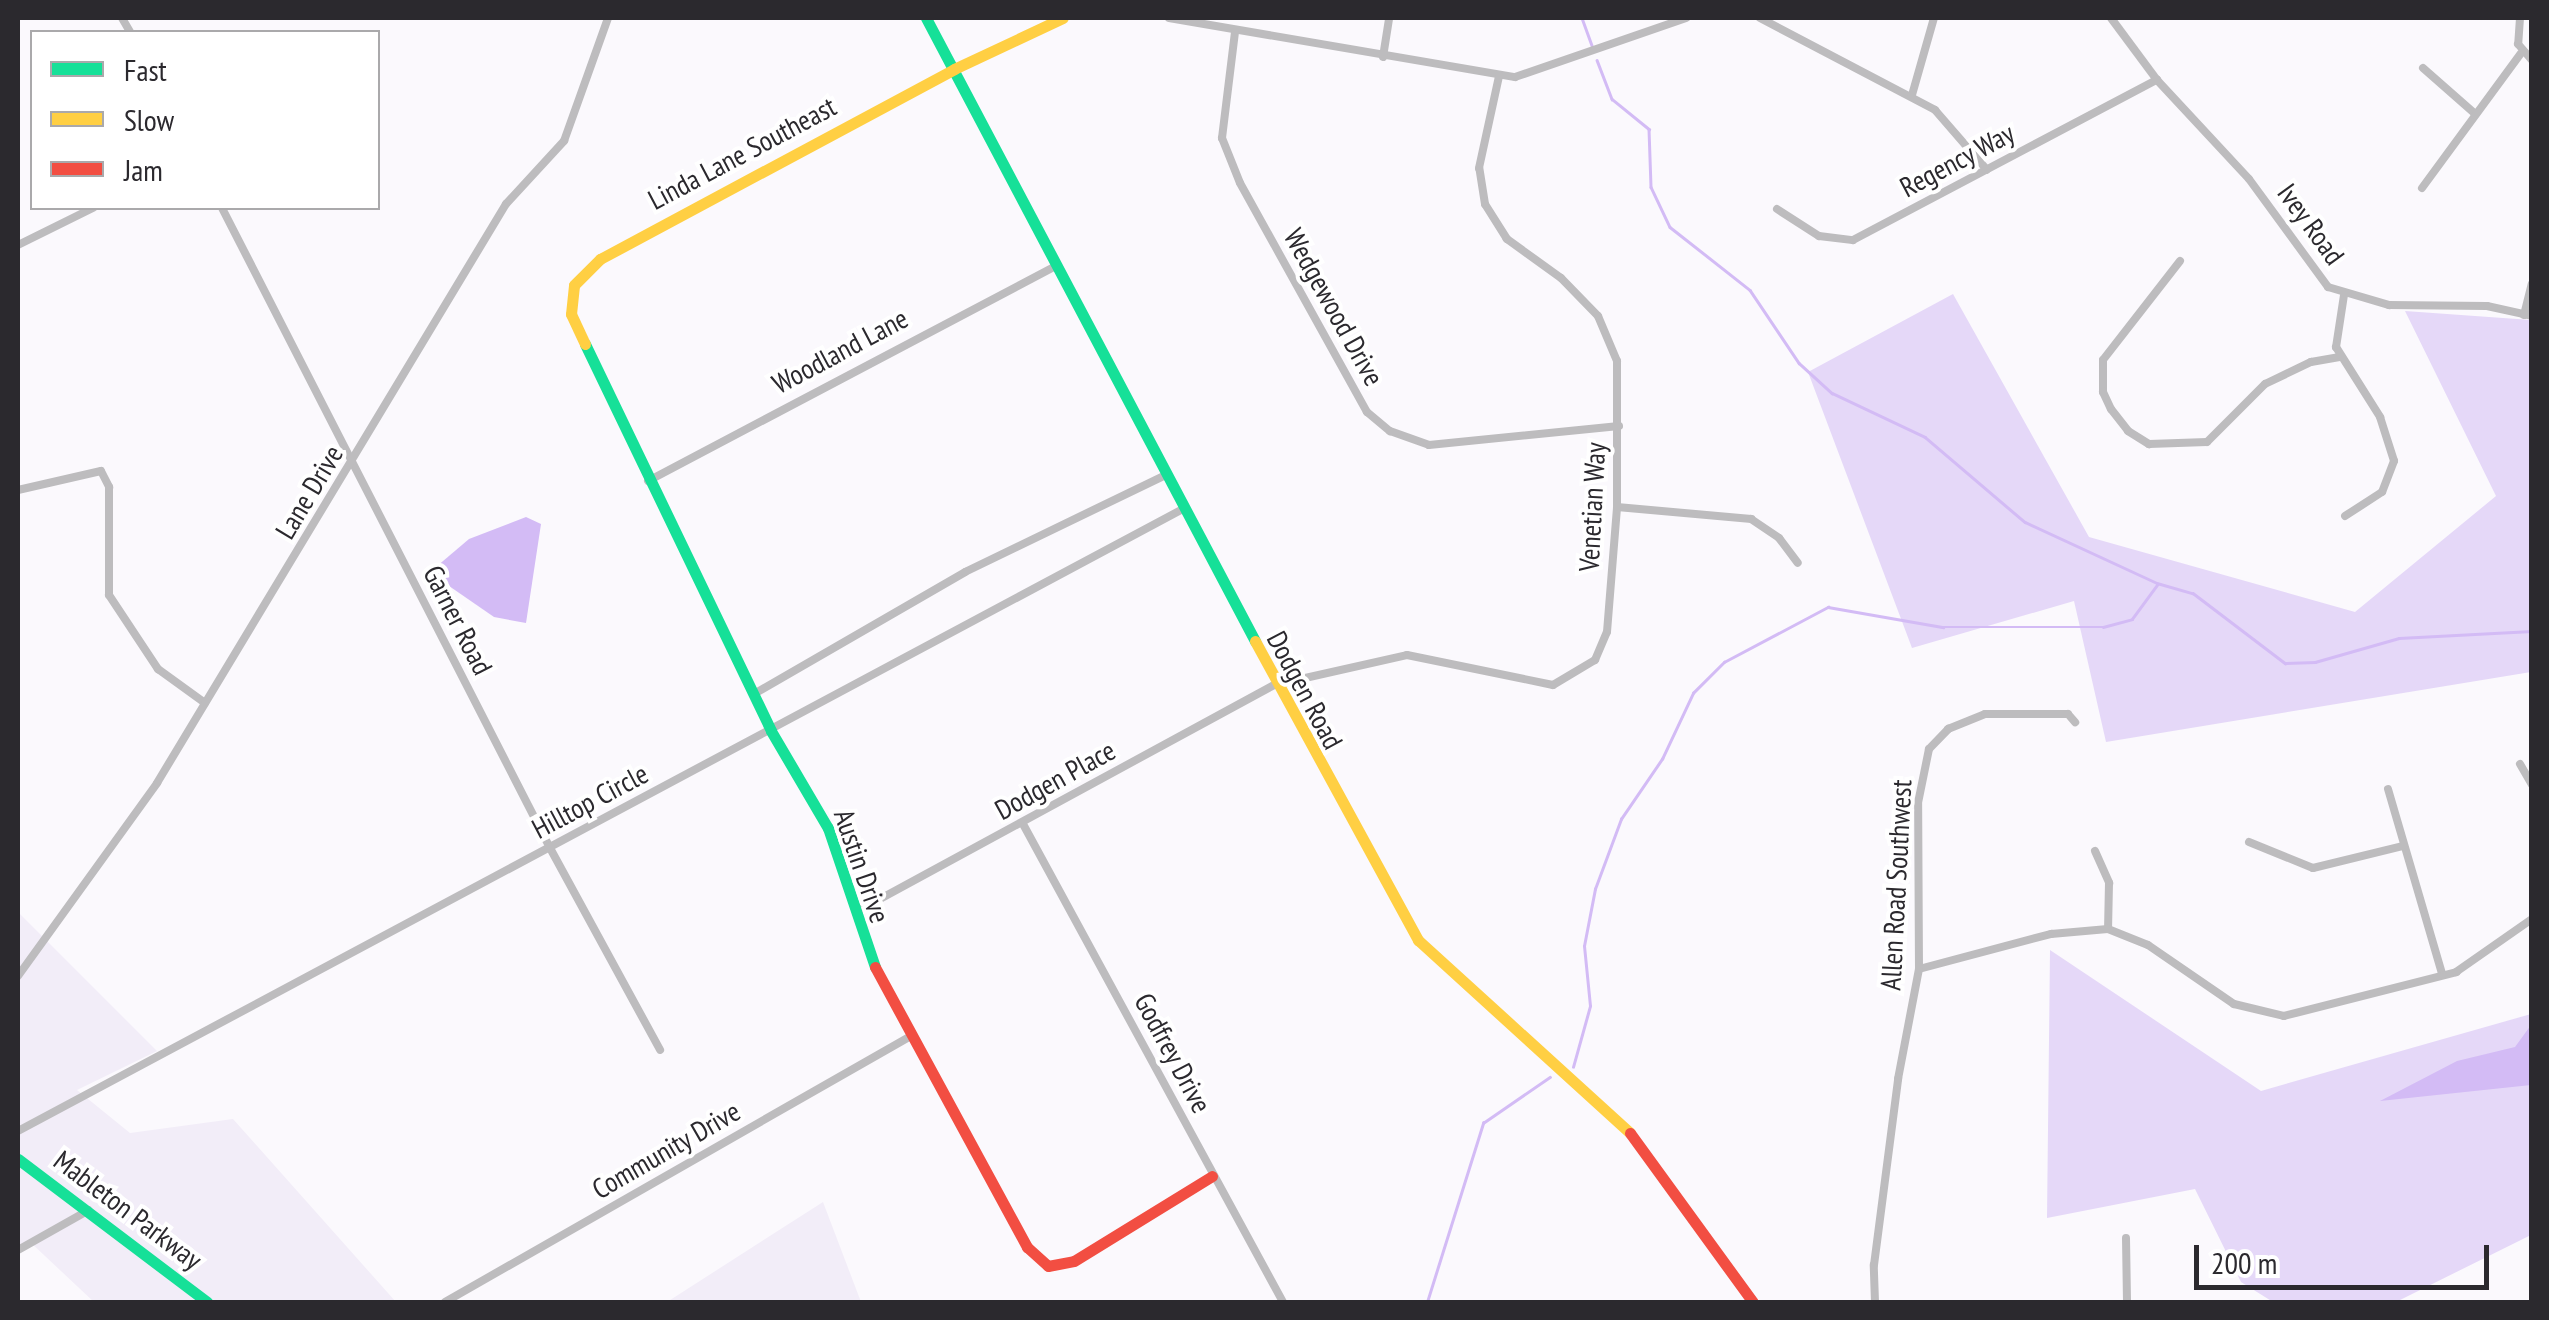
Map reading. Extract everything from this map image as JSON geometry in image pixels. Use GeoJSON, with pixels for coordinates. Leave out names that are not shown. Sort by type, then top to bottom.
{"type":"FeatureCollection","features":[{"type":"Feature","properties":{"kind":"street","name":"Lane Drive"},"geometry":{"type":"LineString","coordinates":[[18,976],[122,834],[206,704],[353,464],[490,229],[570,131],[608,18]]}},
{"type":"Feature","properties":{"kind":"street","name":"Dodgen Road"},"geometry":{"type":"LineString","coordinates":[[926,18],[1274,685],[1418,940],[1623,1124],[1754,1302]]}},
{"type":"Feature","properties":{"kind":"street","name":"Linda Lane Southeast"},"geometry":{"type":"LineString","coordinates":[[571,299],[574,285],[600,259],[954,68],[1063,18]]}},
{"type":"Feature","properties":{"kind":"street"},"geometry":{"type":"LineString","coordinates":[[1170,18],[1499,76],[1535,74],[1686,18]]}},
{"type":"Feature","properties":{"kind":"street"},"geometry":{"type":"LineString","coordinates":[[1383,57],[1389,18]]}},
{"type":"Feature","properties":{"kind":"street"},"geometry":{"type":"LineString","coordinates":[[1760,18],[1912,95],[1955,128],[1988,170]]}},
{"type":"Feature","properties":{"kind":"street"},"geometry":{"type":"LineString","coordinates":[[1912,95],[1934,18]]}},
{"type":"Feature","properties":{"kind":"street","name":"Ivey Road"},"geometry":{"type":"LineString","coordinates":[[2112,18],[2156,80],[2246,175],[2314,272],[2344,295],[2528,315]]}},
{"type":"Feature","properties":{"kind":"street"},"geometry":{"type":"LineString","coordinates":[[2422,188],[2473,112],[2522,53],[2520,18]]}},
{"type":"Feature","properties":{"kind":"street","name":"Wedgewood Drive"},"geometry":{"type":"LineString","coordinates":[[1235,32],[1222,138],[1240,184],[1367,412],[1390,431],[1429,445],[1619,426]]}},
{"type":"Feature","properties":{"kind":"street"},"geometry":{"type":"LineString","coordinates":[[2522,53],[2532,60]]}},
{"type":"Feature","properties":{"kind":"street"},"geometry":{"type":"LineString","coordinates":[[2423,68],[2473,112]]}},
{"type":"Feature","properties":{"kind":"street","name":"Venetian Way"},"geometry":{"type":"LineString","coordinates":[[1274,685],[1408,656],[1540,684],[1581,672],[1595,660],[1607,632],[1617,506],[1617,360],[1598,316],[1561,278],[1507,240],[1485,204],[1479,168],[1499,76]]}},
{"type":"Feature","properties":{"kind":"street","name":"Regency Way"},"geometry":{"type":"LineString","coordinates":[[1777,209],[1819,236],[1852,240],[2156,80]]}},
{"type":"Feature","properties":{"kind":"street"},"geometry":{"type":"LineString","coordinates":[[18,245],[88,210]]}},
{"type":"Feature","properties":{"kind":"street","name":"Garner Road"},"geometry":{"type":"LineString","coordinates":[[223,210],[550,848],[660,1050]]}},
{"type":"Feature","properties":{"kind":"street"},"geometry":{"type":"LineString","coordinates":[[2180,261],[2102,360],[2100,379],[2111,409],[2128,431],[2149,444],[2206,442],[2265,384],[2311,362],[2340,357]]}},
{"type":"Feature","properties":{"kind":"street","name":"Woodland Lane"},"geometry":{"type":"LineString","coordinates":[[648,481],[1056,266]]}},
{"type":"Feature","properties":{"kind":"street"},"geometry":{"type":"LineString","coordinates":[[2528,315],[2532,284]]}},
{"type":"Feature","properties":{"kind":"street"},"geometry":{"type":"LineString","coordinates":[[2344,295],[2340,357],[2380,417],[2394,461],[2382,492],[2346,516]]}},
{"type":"Feature","properties":{"kind":"street","name":"Austin Drive"},"geometry":{"type":"LineString","coordinates":[[571,299],[576,330],[648,481],[770,731],[828,828],[856,912],[861,942],[909,1037],[1028,1247],[1048,1266],[1074,1260],[1212,1176]]}},
{"type":"Feature","properties":{"kind":"street"},"geometry":{"type":"LineString","coordinates":[[18,490],[101,471],[109,487],[109,594],[158,669],[206,704]]}},
{"type":"Feature","properties":{"kind":"street"},"geometry":{"type":"LineString","coordinates":[[754,694],[965,572],[1164,476]]}},
{"type":"Feature","properties":{"kind":"street"},"geometry":{"type":"LineString","coordinates":[[1617,506],[1751,519],[1780,538],[1798,562]]}},
{"type":"Feature","properties":{"kind":"street","name":"Hilltop Circle"},"geometry":{"type":"LineString","coordinates":[[18,1131],[1183,508]]}},
{"type":"Feature","properties":{"kind":"street","name":"Dodgen Place"},"geometry":{"type":"LineString","coordinates":[[856,912],[1274,685]]}},
{"type":"Feature","properties":{"kind":"street","name":"Allen Road Southwest"},"geometry":{"type":"LineString","coordinates":[[1876,1302],[1881,1210],[1918,969],[1918,803],[1929,749],[1948,729],[1984,714],[2068,714],[2074,722]]}},
{"type":"Feature","properties":{"kind":"street"},"geometry":{"type":"LineString","coordinates":[[2520,764],[2532,785]]}},
{"type":"Feature","properties":{"kind":"street"},"geometry":{"type":"LineString","coordinates":[[2388,790],[2442,974]]}},
{"type":"Feature","properties":{"kind":"street","name":"Godfrey Drive"},"geometry":{"type":"LineString","coordinates":[[1023,824],[1282,1302]]}},
{"type":"Feature","properties":{"kind":"street"},"geometry":{"type":"LineString","coordinates":[[2249,842],[2314,868],[2403,846]]}},
{"type":"Feature","properties":{"kind":"street"},"geometry":{"type":"LineString","coordinates":[[2094,851],[2109,884],[2108,929]]}},
{"type":"Feature","properties":{"kind":"street"},"geometry":{"type":"LineString","coordinates":[[1918,969],[2051,934],[2108,929],[2148,946],[2234,1004],[2266,1014],[2321,1010],[2474,963],[2532,919]]}},
{"type":"Feature","properties":{"kind":"street","name":"Community Drive"},"geometry":{"type":"LineString","coordinates":[[444,1302],[909,1037]]}},
{"type":"Feature","properties":{"kind":"street","name":"Mableton Parkway"},"geometry":{"type":"LineString","coordinates":[[18,1159],[207,1302]]}},
{"type":"Feature","properties":{"kind":"street"},"geometry":{"type":"LineString","coordinates":[[18,1250],[89,1210]]}},
{"type":"Feature","properties":{"kind":"street"},"geometry":{"type":"LineString","coordinates":[[2126,1238],[2126,1302]]}},
{"type":"Feature","properties":{"kind":"shaded area"},"geometry":{"type":"Polygon","coordinates":[[[1953,294],[2089,537],[2355,612],[2496,496],[2405,311],[2531,320],[2531,672],[2106,742],[2074,601],[1912,648],[1808,372],[1953,294]]]}},
{"type":"Feature","properties":{"kind":"shaded area"},"geometry":{"type":"Polygon","coordinates":[[[526,517],[541,524],[526,623],[494,617],[436,577],[436,567],[469,539],[526,517]]]}},
{"type":"Feature","properties":{"kind":"shaded area"},"geometry":{"type":"Polygon","coordinates":[[[18,912],[157,1051],[77,1090],[130,1133],[233,1119],[396,1302],[94,1302],[29,1241],[18,1247],[18,912]]]}},
{"type":"Feature","properties":{"kind":"shaded area"},"geometry":{"type":"Polygon","coordinates":[[[2050,950],[2261,1091],[2531,1014],[2531,1235],[2396,1302],[2273,1302],[2241,1282],[2195,1189],[2047,1218],[2050,950]]]}},
{"type":"Feature","properties":{"kind":"shaded area"},"geometry":{"type":"Polygon","coordinates":[[[2531,1025],[2531,1085],[2380,1101],[2457,1061],[2515,1047],[2531,1025]]]}},
{"type":"Feature","properties":{"kind":"shaded area"},"geometry":{"type":"Polygon","coordinates":[[[823,1202],[861,1302],[667,1302],[823,1202]]]}},
{"type":"Feature","properties":{"kind":"waterway"},"geometry":{"type":"LineString","coordinates":[[1582,18],[1592,45]]}},
{"type":"Feature","properties":{"kind":"waterway"},"geometry":{"type":"LineString","coordinates":[[1597,60],[1612,99],[1649,129],[1651,187],[1670,227],[1750,290],[1799,363],[1832,393],[1925,437],[2025,522],[2157,583],[2193,593],[2285,663],[2315,662],[2399,638],[2532,631]]}},
{"type":"Feature","properties":{"kind":"waterway"},"geometry":{"type":"LineString","coordinates":[[1573,1067],[1590,1006],[1584,946],[1595,889],[1621,819],[1662,759],[1693,693],[1724,662],[1828,607],[1943,627],[2103,627],[2132,619],[2157,585]]}},
{"type":"Feature","properties":{"kind":"waterway"},"geometry":{"type":"LineString","coordinates":[[1427,1302],[1483,1123],[1550,1077]]}},
{"type":"Feature","properties":{"kind":"traffic: fast"},"geometry":{"type":"LineString","coordinates":[[926,18],[1255,641]]}},
{"type":"Feature","properties":{"kind":"traffic: fast"},"geometry":{"type":"LineString","coordinates":[[585,344],[771,731],[828,828],[875,967]]}},
{"type":"Feature","properties":{"kind":"traffic: fast"},"geometry":{"type":"LineString","coordinates":[[18,1159],[207,1302]]}},
{"type":"Feature","properties":{"kind":"traffic: slow"},"geometry":{"type":"LineString","coordinates":[[585,344],[571,314],[574,285],[600,259],[954,69],[1063,18]]}},
{"type":"Feature","properties":{"kind":"traffic: slow"},"geometry":{"type":"LineString","coordinates":[[1255,641],[1418,940],[1630,1133]]}},
{"type":"Feature","properties":{"kind":"traffic: jam"},"geometry":{"type":"LineString","coordinates":[[875,967],[1027,1247],[1048,1266],[1074,1261],[1212,1176]]}},
{"type":"Feature","properties":{"kind":"traffic: jam"},"geometry":{"type":"LineString","coordinates":[[1630,1133],[1753,1302]]}}]}
